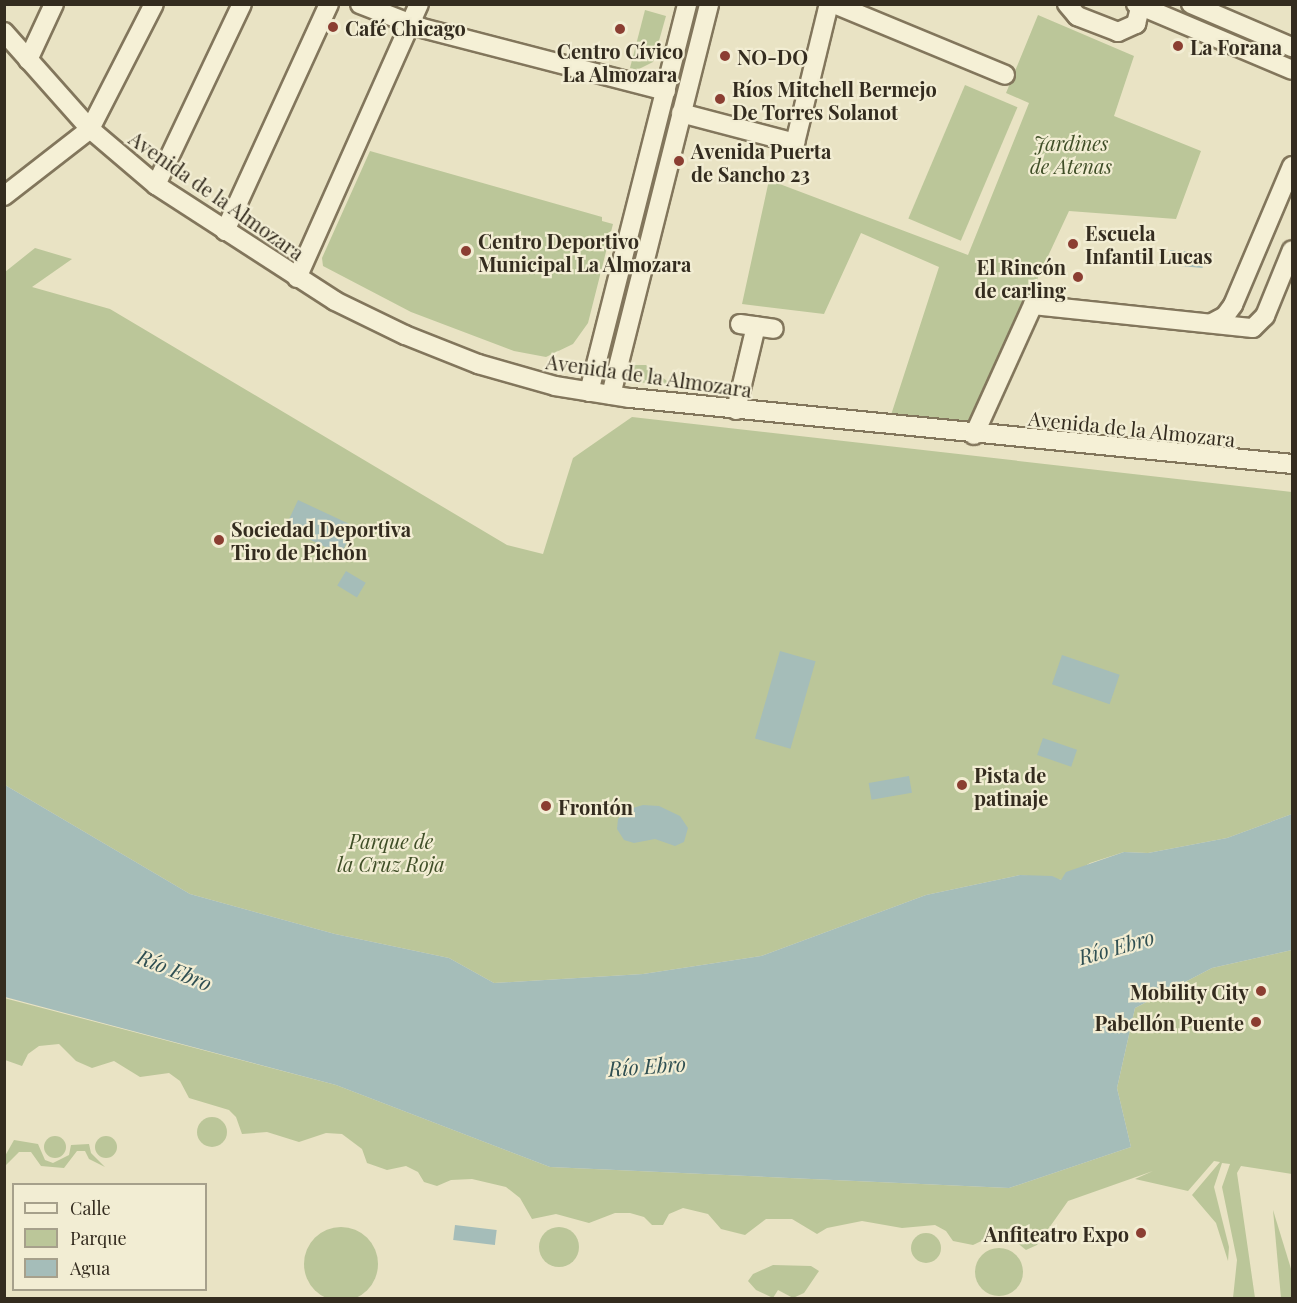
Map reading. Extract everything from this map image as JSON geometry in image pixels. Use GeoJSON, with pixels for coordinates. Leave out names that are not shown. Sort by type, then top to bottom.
{"type":"FeatureCollection","features":[{"type":"Feature","properties":{"kind":"street"},"geometry":{"type":"LineString","coordinates":[[28,60],[54,4]]}},
{"type":"Feature","properties":{"kind":"street"},"geometry":{"type":"LineString","coordinates":[[4,196],[90,129],[154,4]]}},
{"type":"Feature","properties":{"kind":"street"},"geometry":{"type":"LineString","coordinates":[[156,185],[242,4]]}},
{"type":"Feature","properties":{"kind":"street"},"geometry":{"type":"LineString","coordinates":[[225,231],[329,4]]}},
{"type":"Feature","properties":{"kind":"street"},"geometry":{"type":"LineString","coordinates":[[360,4],[411,25],[666,91]]}},
{"type":"Feature","properties":{"kind":"street"},"geometry":{"type":"LineString","coordinates":[[297,278],[419,4]]}},
{"type":"Feature","properties":{"kind":"street"},"geometry":{"type":"LineString","coordinates":[[589,392],[687,4]]}},
{"type":"Feature","properties":{"kind":"street"},"geometry":{"type":"LineString","coordinates":[[611,395],[709,4]]}},
{"type":"Feature","properties":{"kind":"street"},"geometry":{"type":"LineString","coordinates":[[681,113],[795,142],[829,4]]}},
{"type":"Feature","properties":{"kind":"street"},"geometry":{"type":"LineString","coordinates":[[834,4],[1005,75]]}},
{"type":"Feature","properties":{"kind":"street"},"geometry":{"type":"LineString","coordinates":[[1067,4],[1077,16],[1118,32],[1136,24],[1140,5],[1293,70]]}},
{"type":"Feature","properties":{"kind":"street"},"geometry":{"type":"LineString","coordinates":[[1191,4],[1293,47]]}},
{"type":"Feature","properties":{"kind":"street","name":"Avenida de la Almozara"},"geometry":{"type":"LineString","coordinates":[[4,32],[90,129],[156,185],[297,278],[381,324],[453,355],[520,378],[589,392],[736,410],[974,435],[1293,464]]}},
{"type":"Feature","properties":{"kind":"street"},"geometry":{"type":"LineString","coordinates":[[1212,323],[1233,305],[1293,166]]}},
{"type":"Feature","properties":{"kind":"street"},"geometry":{"type":"LineString","coordinates":[[974,435],[1033,305],[1253,328],[1265,316],[1293,250]]}},
{"type":"Feature","properties":{"kind":"street"},"geometry":{"type":"LineString","coordinates":[[1233,305],[1242,321],[1265,316]]}},
{"type":"Feature","properties":{"kind":"street"},"geometry":{"type":"LineString","coordinates":[[736,410],[757,327]]}},
{"type":"Feature","properties":{"kind":"green space"},"geometry":{"type":"Polygon","coordinates":[[[645,10],[666,16],[653,62],[637,70],[630,68],[645,10]]]}},
{"type":"Feature","properties":{"kind":"green space","name":"Jardines de Atenas"},"geometry":{"type":"Polygon","coordinates":[[[1038,15],[1134,56],[1114,116],[1201,151],[1176,219],[1069,211],[969,426],[891,415],[939,267],[861,233],[824,314],[742,304],[769,180],[968,255],[1029,103],[1006,93],[1038,15]]]}},
{"type":"Feature","properties":{"kind":"green space"},"geometry":{"type":"Polygon","coordinates":[[[965,85],[1017,107],[961,241],[908,218],[965,85]]]}},
{"type":"Feature","properties":{"kind":"green space","name":"Centro Deportivo Municipal La Almozara"},"geometry":{"type":"Polygon","coordinates":[[[370,151],[602,217],[602,221],[613,224],[588,323],[573,344],[546,357],[514,351],[411,312],[323,266],[322,258],[370,151]]]}},
{"type":"Feature","properties":{"kind":"green space","name":"Parque de la Cruz Roja"},"geometry":{"type":"Polygon","coordinates":[[[35,248],[72,259],[32,287],[110,309],[507,545],[543,554],[573,458],[632,417],[1292,492],[1292,814],[1227,838],[1148,853],[1124,852],[1090,863],[1062,880],[1020,875],[926,895],[761,956],[643,974],[494,983],[449,958],[335,934],[190,894],[5,785],[5,272],[35,248]]]}},
{"type":"Feature","properties":{"kind":"green space"},"geometry":{"type":"Polygon","coordinates":[[[632,365],[646,365],[675,387],[632,381],[632,365]]]}},
{"type":"Feature","properties":{"kind":"green space"},"geometry":{"type":"Polygon","coordinates":[[[1292,950],[1292,1174],[1241,1166],[1237,1173],[1255,1298],[1233,1298],[1237,1260],[1222,1187],[1230,1164],[1222,1163],[1214,1187],[1229,1247],[1228,1261],[1216,1223],[1192,1195],[1220,1162],[1214,1161],[1188,1191],[1135,1179],[1153,1171],[1068,1201],[1037,1245],[1026,1250],[1008,1235],[996,1234],[973,1245],[953,1241],[946,1231],[935,1225],[902,1228],[862,1221],[827,1228],[817,1234],[792,1219],[766,1219],[745,1235],[721,1229],[708,1214],[683,1208],[669,1214],[663,1225],[652,1225],[644,1217],[630,1213],[615,1213],[589,1223],[556,1214],[532,1219],[520,1198],[506,1187],[472,1179],[451,1180],[437,1186],[424,1182],[418,1172],[406,1166],[387,1170],[367,1163],[362,1149],[342,1134],[326,1133],[299,1142],[267,1132],[242,1134],[236,1117],[229,1110],[189,1098],[180,1081],[169,1073],[140,1077],[114,1061],[92,1068],[76,1061],[59,1044],[39,1046],[28,1054],[22,1066],[5,1060],[4,998],[336,1085],[550,1167],[1009,1188],[1131,1147],[1117,1088],[1135,1008],[1212,968],[1292,950]]]}},
{"type":"Feature","properties":{"kind":"green space"},"geometry":{"type":"Polygon","coordinates":[[[212,1117],[223,1121],[227,1132],[223,1143],[212,1147],[201,1143],[197,1132],[201,1121],[212,1117]]]}},
{"type":"Feature","properties":{"kind":"green space"},"geometry":{"type":"Polygon","coordinates":[[[55,1136],[63,1139],[66,1147],[63,1155],[55,1158],[47,1155],[44,1147],[47,1139],[55,1136]]]}},
{"type":"Feature","properties":{"kind":"green space"},"geometry":{"type":"Polygon","coordinates":[[[106,1136],[114,1139],[117,1147],[114,1155],[106,1158],[98,1155],[95,1147],[98,1139],[106,1136]]]}},
{"type":"Feature","properties":{"kind":"green space"},"geometry":{"type":"Polygon","coordinates":[[[14,1140],[38,1144],[45,1160],[53,1163],[69,1155],[71,1145],[89,1144],[91,1153],[105,1167],[89,1159],[85,1151],[77,1151],[64,1168],[41,1166],[31,1152],[19,1152],[5,1166],[5,1156],[14,1140]]]}},
{"type":"Feature","properties":{"kind":"green space"},"geometry":{"type":"Polygon","coordinates":[[[1273,1210],[1292,1272],[1292,1298],[1281,1298],[1273,1210]]]}},
{"type":"Feature","properties":{"kind":"green space"},"geometry":{"type":"Polygon","coordinates":[[[341,1227],[362,1233],[372,1243],[378,1264],[372,1285],[362,1295],[341,1301],[320,1295],[310,1285],[304,1264],[310,1243],[320,1233],[341,1227]]]}},
{"type":"Feature","properties":{"kind":"green space"},"geometry":{"type":"Polygon","coordinates":[[[559,1227],[567,1228],[573,1233],[578,1239],[578,1255],[573,1261],[567,1266],[559,1267],[551,1266],[545,1261],[540,1255],[539,1247],[540,1239],[545,1233],[551,1228],[559,1227]]]}},
{"type":"Feature","properties":{"kind":"green space"},"geometry":{"type":"Polygon","coordinates":[[[926,1233],[937,1237],[941,1248],[937,1259],[926,1263],[915,1259],[911,1248],[915,1237],[926,1233]]]}},
{"type":"Feature","properties":{"kind":"green space"},"geometry":{"type":"Polygon","coordinates":[[[999,1248],[1016,1255],[1023,1272],[1016,1289],[999,1296],[982,1289],[975,1272],[982,1255],[999,1248]]]}},
{"type":"Feature","properties":{"kind":"green space"},"geometry":{"type":"Polygon","coordinates":[[[773,1265],[811,1266],[819,1271],[804,1293],[793,1298],[778,1290],[773,1298],[756,1290],[748,1281],[753,1274],[773,1265]]]}},
{"type":"Feature","properties":{"kind":"water"},"geometry":{"type":"Polygon","coordinates":[[[1170,250],[1204,253],[1203,268],[1169,265],[1170,250]]]}},
{"type":"Feature","properties":{"kind":"water"},"geometry":{"type":"Polygon","coordinates":[[[298,500],[354,526],[341,554],[285,528],[298,500]]]}},
{"type":"Feature","properties":{"kind":"water"},"geometry":{"type":"Polygon","coordinates":[[[346,571],[366,583],[357,597],[337,586],[346,571]]]}},
{"type":"Feature","properties":{"kind":"water"},"geometry":{"type":"Polygon","coordinates":[[[780,651],[816,661],[790,749],[755,738],[780,651]]]}},
{"type":"Feature","properties":{"kind":"water"},"geometry":{"type":"Polygon","coordinates":[[[1062,655],[1120,675],[1110,704],[1052,684],[1062,655]]]}},
{"type":"Feature","properties":{"kind":"water"},"geometry":{"type":"Polygon","coordinates":[[[1043,738],[1077,750],[1071,767],[1037,755],[1043,738]]]}},
{"type":"Feature","properties":{"kind":"water"},"geometry":{"type":"Polygon","coordinates":[[[909,776],[912,793],[872,800],[869,783],[909,776]]]}},
{"type":"Feature","properties":{"kind":"water","name":"Río Ebro"},"geometry":{"type":"Polygon","coordinates":[[[5,785],[190,894],[335,934],[449,958],[494,983],[643,974],[761,956],[926,895],[1020,875],[1052,876],[1061,880],[1066,872],[1124,852],[1148,853],[1227,838],[1292,814],[1292,950],[1212,968],[1135,1008],[1117,1088],[1131,1147],[1009,1188],[550,1167],[336,1085],[5,997],[5,785]]]}},
{"type":"Feature","properties":{"kind":"water"},"geometry":{"type":"Polygon","coordinates":[[[643,805],[659,806],[680,816],[688,828],[684,842],[675,846],[655,839],[634,843],[624,840],[617,829],[618,819],[626,810],[643,805]]]}},
{"type":"Feature","properties":{"kind":"water"},"geometry":{"type":"Polygon","coordinates":[[[455,1225],[497,1230],[495,1245],[453,1240],[455,1225]]]}},
{"type":"Feature","properties":{"kind":"place","name":"Café Chicago"},"geometry":{"type":"Point","coordinates":[333,27]}},
{"type":"Feature","properties":{"kind":"place","name":"Centro Cívico La Almozara"},"geometry":{"type":"Point","coordinates":[620,29]}},
{"type":"Feature","properties":{"kind":"place","name":"La Forana"},"geometry":{"type":"Point","coordinates":[1178,46]}},
{"type":"Feature","properties":{"kind":"place","name":"NO-DO"},"geometry":{"type":"Point","coordinates":[725,56]}},
{"type":"Feature","properties":{"kind":"place","name":"Ríos Mitchell Bermejo De Torres Solanot"},"geometry":{"type":"Point","coordinates":[720,99]}},
{"type":"Feature","properties":{"kind":"place","name":"Avenida Puerta de Sancho 23"},"geometry":{"type":"Point","coordinates":[679,161]}},
{"type":"Feature","properties":{"kind":"place","name":"Escuela Infantil Lucas"},"geometry":{"type":"Point","coordinates":[1073,244]}},
{"type":"Feature","properties":{"kind":"place","name":"Centro Deportivo Municipal La Almozara"},"geometry":{"type":"Point","coordinates":[466,251]}},
{"type":"Feature","properties":{"kind":"place","name":"El Rincón de carling"},"geometry":{"type":"Point","coordinates":[1078,277]}},
{"type":"Feature","properties":{"kind":"place","name":"Sociedad Deportiva Tiro de Pichón"},"geometry":{"type":"Point","coordinates":[219,540]}},
{"type":"Feature","properties":{"kind":"place","name":"Pista de patinaje"},"geometry":{"type":"Point","coordinates":[962,785]}},
{"type":"Feature","properties":{"kind":"place","name":"Frontón"},"geometry":{"type":"Point","coordinates":[546,806]}},
{"type":"Feature","properties":{"kind":"place","name":"Mobility City"},"geometry":{"type":"Point","coordinates":[1261,991]}},
{"type":"Feature","properties":{"kind":"place","name":"Pabellón Puente"},"geometry":{"type":"Point","coordinates":[1256,1022]}},
{"type":"Feature","properties":{"kind":"place","name":"Anfiteatro Expo"},"geometry":{"type":"Point","coordinates":[1141,1233]}}]}
